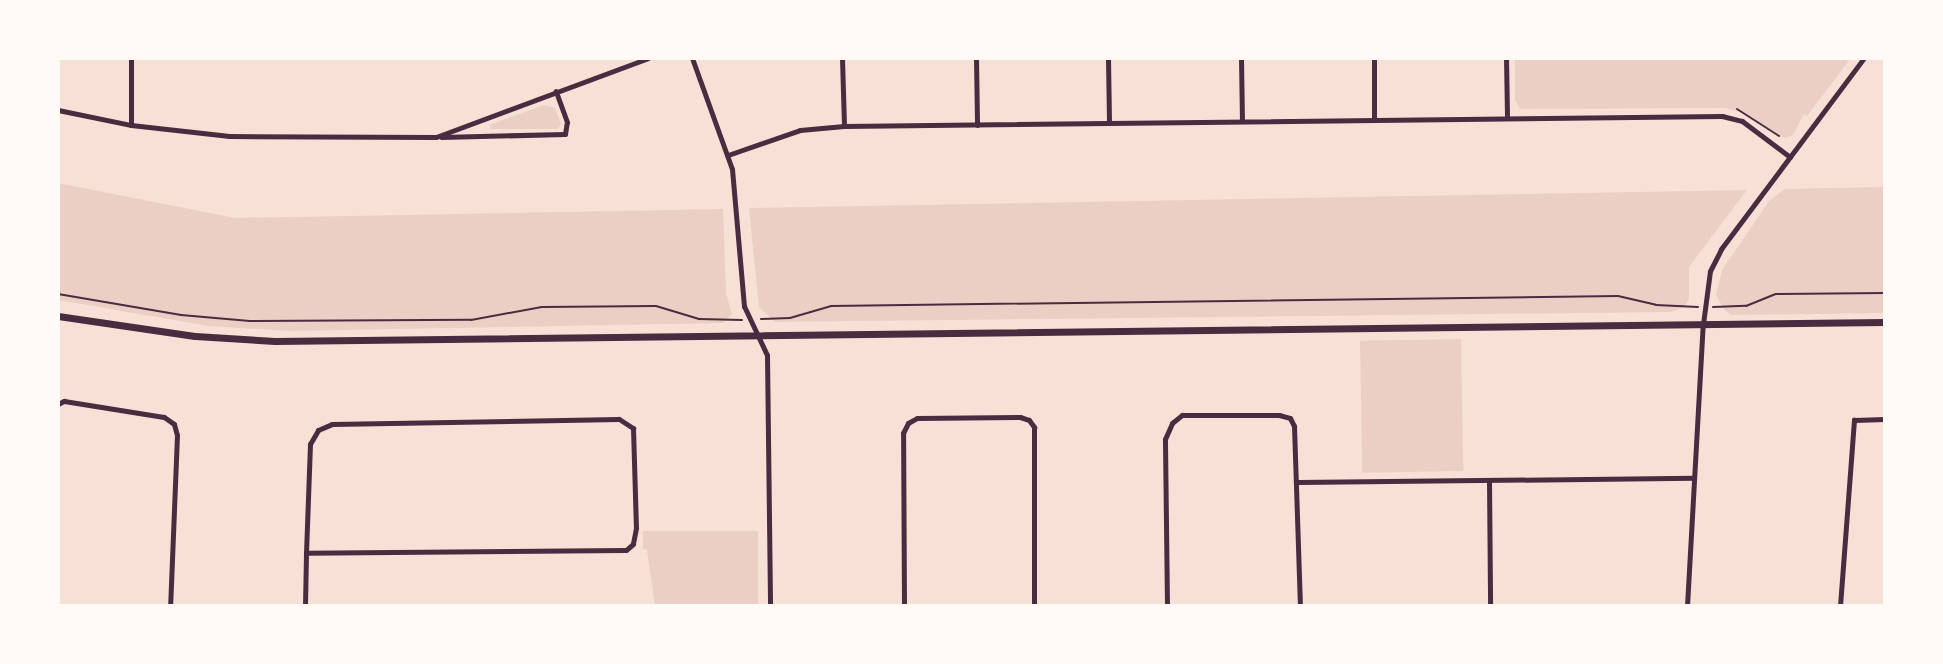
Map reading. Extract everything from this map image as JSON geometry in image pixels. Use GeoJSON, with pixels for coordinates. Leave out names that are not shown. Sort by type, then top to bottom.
{"type":"FeatureCollection","features":[{"type":"Feature","properties":{"kind":"street"},"geometry":{"type":"LineString","coordinates":[[131,58],[131,125]]}},
{"type":"Feature","properties":{"kind":"street"},"geometry":{"type":"LineString","coordinates":[[436,137],[648,58]]}},
{"type":"Feature","properties":{"kind":"street"},"geometry":{"type":"LineString","coordinates":[[692,58],[728,155],[736,191],[746,314],[767,355],[770,606]]}},
{"type":"Feature","properties":{"kind":"street"},"geometry":{"type":"LineString","coordinates":[[842,58],[844,126]]}},
{"type":"Feature","properties":{"kind":"street"},"geometry":{"type":"LineString","coordinates":[[976,58],[977,125]]}},
{"type":"Feature","properties":{"kind":"street"},"geometry":{"type":"LineString","coordinates":[[1108,58],[1109,123]]}},
{"type":"Feature","properties":{"kind":"street"},"geometry":{"type":"LineString","coordinates":[[1241,58],[1242,121]]}},
{"type":"Feature","properties":{"kind":"street"},"geometry":{"type":"LineString","coordinates":[[1374,58],[1374,119]]}},
{"type":"Feature","properties":{"kind":"street"},"geometry":{"type":"LineString","coordinates":[[1506,58],[1507,118]]}},
{"type":"Feature","properties":{"kind":"street"},"geometry":{"type":"LineString","coordinates":[[1687,606],[1703,324],[1708,282],[1715,258],[1864,58]]}},
{"type":"Feature","properties":{"kind":"street"},"geometry":{"type":"LineString","coordinates":[[58,110],[131,125],[229,136],[565,134],[567,122],[556,91]]}},
{"type":"Feature","properties":{"kind":"street"},"geometry":{"type":"LineString","coordinates":[[728,155],[800,130],[844,126],[1735,117],[1790,157]]}},
{"type":"Feature","properties":{"kind":"street"},"geometry":{"type":"LineString","coordinates":[[58,316],[195,336],[260,341],[1885,322]]}},
{"type":"Feature","properties":{"kind":"street"},"geometry":{"type":"LineString","coordinates":[[58,404],[64,401],[164,417],[174,424],[177,435],[170,606]]}},
{"type":"Feature","properties":{"kind":"street"},"geometry":{"type":"LineString","coordinates":[[1167,606],[1165,439],[1172,423],[1182,415],[1290,418],[1294,426],[1298,482],[1300,606]]}},
{"type":"Feature","properties":{"kind":"street"},"geometry":{"type":"LineString","coordinates":[[904,606],[903,433],[908,423],[917,418],[1020,417],[1029,420],[1034,427],[1034,606]]}},
{"type":"Feature","properties":{"kind":"street"},"geometry":{"type":"LineString","coordinates":[[305,606],[306,553],[310,444],[318,430],[332,424],[619,419],[633,428],[636,528],[633,544],[626,550],[306,553]]}},
{"type":"Feature","properties":{"kind":"street"},"geometry":{"type":"LineString","coordinates":[[1840,606],[1854,420],[1885,419]]}},
{"type":"Feature","properties":{"kind":"street"},"geometry":{"type":"LineString","coordinates":[[1298,482],[1694,478]]}},
{"type":"Feature","properties":{"kind":"street"},"geometry":{"type":"LineString","coordinates":[[1489,480],[1490,606]]}},
{"type":"Feature","properties":{"kind":"path"},"geometry":{"type":"LineString","coordinates":[[1717,307],[1746,306],[1776,294],[1885,293]]}},
{"type":"Feature","properties":{"kind":"path"},"geometry":{"type":"LineString","coordinates":[[58,294],[171,314],[250,321],[471,320],[542,307],[644,306],[671,307],[699,319],[733,320]]}},
{"type":"Feature","properties":{"kind":"path"},"geometry":{"type":"LineString","coordinates":[[766,319],[790,318],[819,307],[839,305],[1618,296],[1656,305],[1691,307]]}},
{"type":"Feature","properties":{"kind":"shaded area"},"geometry":{"type":"Polygon","coordinates":[[[1515,58],[1851,58],[1807,116],[1804,114],[1793,135],[1786,138],[1777,136],[1746,114],[1725,108],[1520,109],[1515,100],[1515,58]]]}},
{"type":"Feature","properties":{"kind":"shaded area"},"geometry":{"type":"Polygon","coordinates":[[[544,105],[555,108],[561,124],[558,129],[491,129],[489,125],[544,105]]]}},
{"type":"Feature","properties":{"kind":"shaded area"},"geometry":{"type":"Polygon","coordinates":[[[58,183],[235,218],[723,209],[726,294],[732,314],[723,323],[290,331],[209,326],[58,300],[58,183]]]}},
{"type":"Feature","properties":{"kind":"shaded area"},"geometry":{"type":"Polygon","coordinates":[[[1885,187],[1885,313],[1732,315],[1725,311],[1716,295],[1722,270],[1769,201],[1785,189],[1885,187]]]}},
{"type":"Feature","properties":{"kind":"shaded area"},"geometry":{"type":"Polygon","coordinates":[[[1747,190],[1689,267],[1689,299],[1684,307],[1671,312],[775,322],[759,307],[749,208],[1747,190]]]}},
{"type":"Feature","properties":{"kind":"shaded area"},"geometry":{"type":"Polygon","coordinates":[[[1461,339],[1463,471],[1362,473],[1360,341],[1461,339]]]}},
{"type":"Feature","properties":{"kind":"shaded area"},"geometry":{"type":"Polygon","coordinates":[[[643,531],[758,531],[758,606],[655,606],[647,550],[643,549],[643,531]]]}}]}
